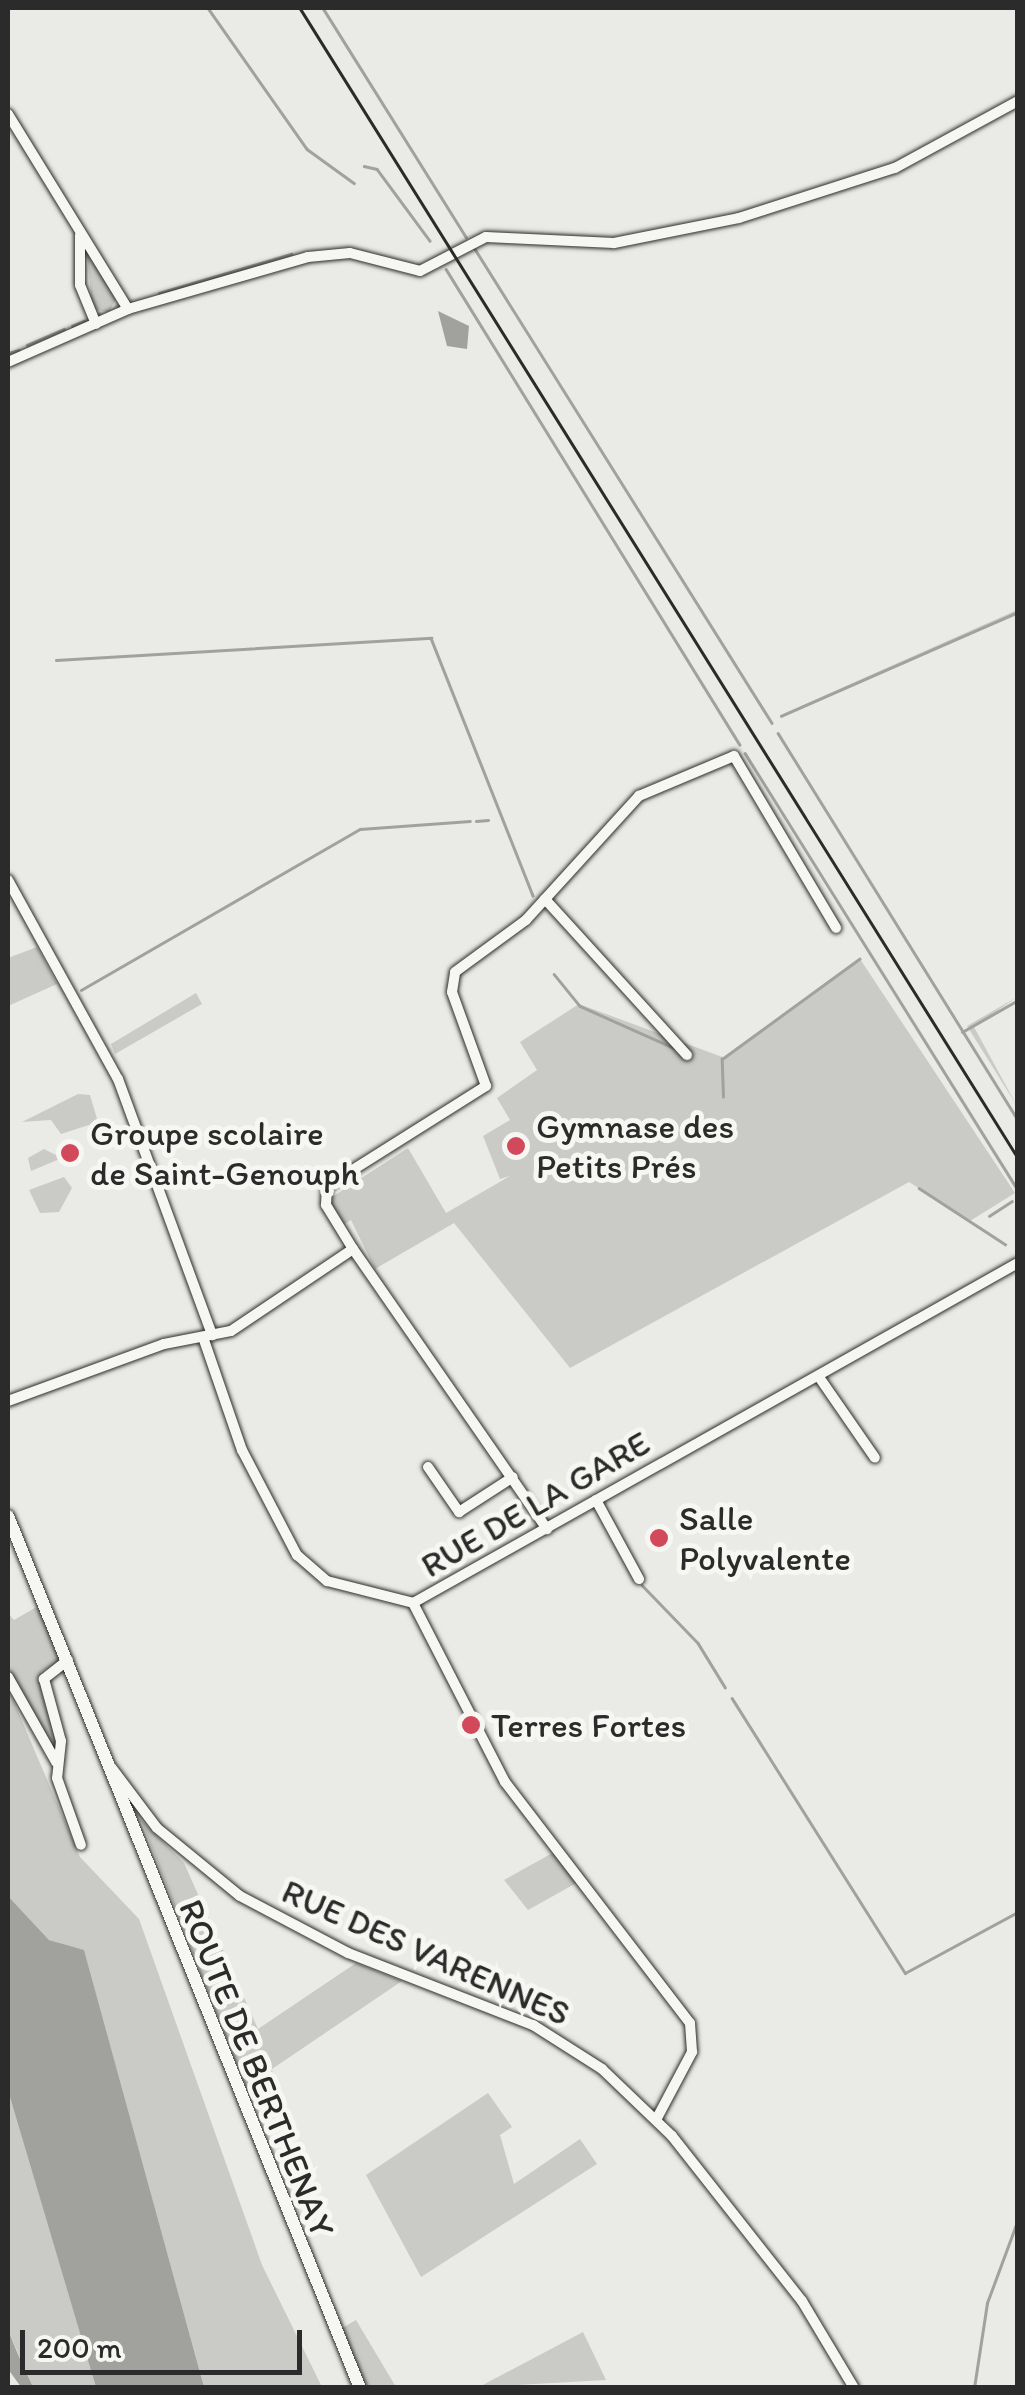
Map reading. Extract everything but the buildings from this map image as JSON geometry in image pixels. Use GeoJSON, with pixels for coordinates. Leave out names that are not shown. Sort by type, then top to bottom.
{"type":"FeatureCollection","features":[{"type":"Feature","properties":{"kind":"street"},"geometry":{"type":"LineString","coordinates":[[8,362],[128,309],[323,254],[420,270],[486,236],[588,245],[699,228],[866,180],[1018,101]]}},
{"type":"Feature","properties":{"kind":"street"},"geometry":{"type":"LineString","coordinates":[[8,114],[128,309]]}},
{"type":"Feature","properties":{"kind":"street"},"geometry":{"type":"LineString","coordinates":[[79,229],[80,285],[96,324]]}},
{"type":"Feature","properties":{"kind":"street"},"geometry":{"type":"LineString","coordinates":[[547,1529],[326,1206],[327,1186],[482,1094],[485,1072],[453,977],[545,899],[617,813],[731,755],[836,928]]}},
{"type":"Feature","properties":{"kind":"street","name":"RUE DE LA GARE"},"geometry":{"type":"LineString","coordinates":[[8,880],[118,1079],[208,1336],[242,1450],[297,1554],[327,1581],[413,1603],[1018,1263]]}},
{"type":"Feature","properties":{"kind":"street"},"geometry":{"type":"LineString","coordinates":[[545,899],[686,1056]]}},
{"type":"Feature","properties":{"kind":"street"},"geometry":{"type":"LineString","coordinates":[[8,1401],[241,1326],[354,1249]]}},
{"type":"Feature","properties":{"kind":"street"},"geometry":{"type":"LineString","coordinates":[[819,1377],[875,1458]]}},
{"type":"Feature","properties":{"kind":"street"},"geometry":{"type":"LineString","coordinates":[[428,1467],[459,1512],[513,1477]]}},
{"type":"Feature","properties":{"kind":"street"},"geometry":{"type":"LineString","coordinates":[[596,1500],[640,1579]]}},
{"type":"Feature","properties":{"kind":"street","name":"ROUTE DE BERTHENAY"},"geometry":{"type":"LineString","coordinates":[[8,1516],[112,1766],[159,1907],[360,2388]]}},
{"type":"Feature","properties":{"kind":"street"},"geometry":{"type":"LineString","coordinates":[[413,1603],[505,1782],[690,2023],[692,2052],[657,2118]]}},
{"type":"Feature","properties":{"kind":"street"},"geometry":{"type":"LineString","coordinates":[[56,1762],[61,1741],[44,1679],[68,1660]]}},
{"type":"Feature","properties":{"kind":"street"},"geometry":{"type":"LineString","coordinates":[[8,1677],[56,1762],[81,1845]]}},
{"type":"Feature","properties":{"kind":"street","name":"RUE DES VARENNES"},"geometry":{"type":"LineString","coordinates":[[112,1766],[157,1828],[240,1896],[348,1953],[533,2024],[657,2118],[802,2301],[854,2388]]}},
{"type":"Feature","properties":{"kind":"shaded area"},"geometry":{"type":"Polygon","coordinates":[[[87,250],[117,297],[109,312],[92,309],[87,250]]]}},
{"type":"Feature","properties":{"kind":"shaded area"},"geometry":{"type":"Polygon","coordinates":[[[438,311],[469,326],[467,349],[447,346],[438,311]]]}},
{"type":"Feature","properties":{"kind":"shaded area"},"geometry":{"type":"Polygon","coordinates":[[[1017,610],[1017,615],[776,717],[1017,610]]]}},
{"type":"Feature","properties":{"kind":"shaded area"},"geometry":{"type":"Polygon","coordinates":[[[37,947],[57,984],[8,1006],[8,958],[37,947]]]}},
{"type":"Feature","properties":{"kind":"shaded area"},"geometry":{"type":"Polygon","coordinates":[[[860,959],[1015,1193],[970,1221],[909,1182],[570,1368],[454,1223],[375,1269],[351,1220],[343,1225],[329,1199],[408,1148],[446,1213],[510,1176],[500,1179],[483,1136],[510,1120],[497,1098],[537,1070],[520,1042],[579,1004],[725,1058],[860,959]]]}},
{"type":"Feature","properties":{"kind":"shaded area"},"geometry":{"type":"Polygon","coordinates":[[[196,993],[202,1004],[115,1054],[111,1044],[196,993]]]}},
{"type":"Feature","properties":{"kind":"shaded area"},"geometry":{"type":"Polygon","coordinates":[[[1017,997],[974,1027],[1017,1106],[967,1026],[1017,997]]]}},
{"type":"Feature","properties":{"kind":"shaded area"},"geometry":{"type":"Polygon","coordinates":[[[78,1094],[90,1095],[98,1122],[61,1134],[51,1120],[22,1122],[78,1094]]]}},
{"type":"Feature","properties":{"kind":"shaded area"},"geometry":{"type":"Polygon","coordinates":[[[44,1149],[62,1158],[31,1171],[28,1158],[44,1149]]]}},
{"type":"Feature","properties":{"kind":"shaded area"},"geometry":{"type":"Polygon","coordinates":[[[64,1177],[72,1188],[59,1212],[40,1213],[29,1190],[64,1177]]]}},
{"type":"Feature","properties":{"kind":"shaded area"},"geometry":{"type":"Polygon","coordinates":[[[40,1605],[61,1660],[41,1672],[60,1752],[51,1754],[8,1674],[8,1613],[14,1620],[40,1605]]]}},
{"type":"Feature","properties":{"kind":"shaded area"},"geometry":{"type":"Polygon","coordinates":[[[8,1688],[80,1857],[139,1919],[262,2265],[322,2387],[204,2387],[84,1951],[49,1940],[8,1896],[8,1688]]]}},
{"type":"Feature","properties":{"kind":"shaded area"},"geometry":{"type":"Polygon","coordinates":[[[141,1820],[184,1863],[258,2029],[356,1963],[402,1981],[272,2069],[280,2111],[270,2116],[250,2098],[141,1820]]]}},
{"type":"Feature","properties":{"kind":"shaded area"},"geometry":{"type":"Polygon","coordinates":[[[556,1851],[580,1881],[528,1910],[504,1880],[556,1851]]]}},
{"type":"Feature","properties":{"kind":"shaded area"},"geometry":{"type":"Polygon","coordinates":[[[8,1896],[49,1940],[84,1950],[204,2387],[96,2387],[8,2090],[8,1896]]]}},
{"type":"Feature","properties":{"kind":"shaded area"},"geometry":{"type":"Polygon","coordinates":[[[8,2090],[58,2240],[96,2387],[33,2387],[8,2330],[8,2090]]]}},
{"type":"Feature","properties":{"kind":"shaded area"},"geometry":{"type":"Polygon","coordinates":[[[488,2093],[512,2127],[500,2135],[514,2184],[580,2139],[597,2164],[421,2277],[366,2175],[488,2093]]]}},
{"type":"Feature","properties":{"kind":"shaded area"},"geometry":{"type":"Polygon","coordinates":[[[356,2320],[396,2387],[364,2387],[337,2331],[356,2320]]]}},
{"type":"Feature","properties":{"kind":"shaded area"},"geometry":{"type":"Polygon","coordinates":[[[8,2330],[33,2387],[21,2387],[8,2369],[8,2330]]]}},
{"type":"Feature","properties":{"kind":"shaded area"},"geometry":{"type":"Polygon","coordinates":[[[583,2332],[606,2380],[479,2387],[583,2332]]]}},
{"type":"Feature","properties":{"kind":"waterway"},"geometry":{"type":"LineString","coordinates":[[208,8],[307,149],[354,183]]}},
{"type":"Feature","properties":{"kind":"waterway"},"geometry":{"type":"LineString","coordinates":[[323,8],[466,237]]}},
{"type":"Feature","properties":{"kind":"waterway"},"geometry":{"type":"LineString","coordinates":[[364,166],[377,169],[430,241]]}},
{"type":"Feature","properties":{"kind":"waterway"},"geometry":{"type":"LineString","coordinates":[[475,249],[772,723]]}},
{"type":"Feature","properties":{"kind":"waterway"},"geometry":{"type":"LineString","coordinates":[[159,293],[291,254]]}},
{"type":"Feature","properties":{"kind":"waterway"},"geometry":{"type":"LineString","coordinates":[[446,269],[740,745]]}},
{"type":"Feature","properties":{"kind":"waterway"},"geometry":{"type":"LineString","coordinates":[[72,326],[84,321]]}},
{"type":"Feature","properties":{"kind":"waterway"},"geometry":{"type":"LineString","coordinates":[[27,345],[64,329]]}},
{"type":"Feature","properties":{"kind":"waterway"},"geometry":{"type":"LineString","coordinates":[[8,353],[19,350]]}},
{"type":"Feature","properties":{"kind":"waterway"},"geometry":{"type":"LineString","coordinates":[[781,716],[1018,612]]}},
{"type":"Feature","properties":{"kind":"waterway"},"geometry":{"type":"LineString","coordinates":[[56,660],[431,638],[533,895]]}},
{"type":"Feature","properties":{"kind":"waterway"},"geometry":{"type":"LineString","coordinates":[[778,733],[1018,1120]]}},
{"type":"Feature","properties":{"kind":"waterway"},"geometry":{"type":"LineString","coordinates":[[745,753],[1018,1190]]}},
{"type":"Feature","properties":{"kind":"waterway"},"geometry":{"type":"LineString","coordinates":[[476,821],[488,820]]}},
{"type":"Feature","properties":{"kind":"waterway"},"geometry":{"type":"LineString","coordinates":[[81,990],[360,829],[470,821]]}},
{"type":"Feature","properties":{"kind":"waterway"},"geometry":{"type":"LineString","coordinates":[[723,1097],[722,1059],[859,959]]}},
{"type":"Feature","properties":{"kind":"waterway"},"geometry":{"type":"LineString","coordinates":[[554,974],[580,1006],[674,1048]]}},
{"type":"Feature","properties":{"kind":"waterway"},"geometry":{"type":"LineString","coordinates":[[962,1032],[1018,1000]]}},
{"type":"Feature","properties":{"kind":"waterway"},"geometry":{"type":"LineString","coordinates":[[919,1188],[1005,1244]]}},
{"type":"Feature","properties":{"kind":"waterway"},"geometry":{"type":"LineString","coordinates":[[989,1216],[1012,1201]]}},
{"type":"Feature","properties":{"kind":"waterway"},"geometry":{"type":"LineString","coordinates":[[642,1585],[698,1643],[725,1687]]}},
{"type":"Feature","properties":{"kind":"waterway"},"geometry":{"type":"LineString","coordinates":[[732,1698],[905,1973],[1018,1912]]}},
{"type":"Feature","properties":{"kind":"waterway"},"geometry":{"type":"LineString","coordinates":[[974,2388],[987,2303],[1018,2219]]}},
{"type":"Feature","properties":{"kind":"railway"},"geometry":{"type":"LineString","coordinates":[[300,8],[1018,1158]]}},
{"type":"Feature","properties":{"kind":"place","name":"Gymnase des Petits Prés"},"geometry":{"type":"Point","coordinates":[516,1146]}},
{"type":"Feature","properties":{"kind":"place","name":"Groupe scolaire de Saint-Genouph"},"geometry":{"type":"Point","coordinates":[70,1153]}},
{"type":"Feature","properties":{"kind":"place","name":"Salle Polyvalente"},"geometry":{"type":"Point","coordinates":[659,1538]}},
{"type":"Feature","properties":{"kind":"place","name":"Terres Fortes"},"geometry":{"type":"Point","coordinates":[471,1725]}}]}
